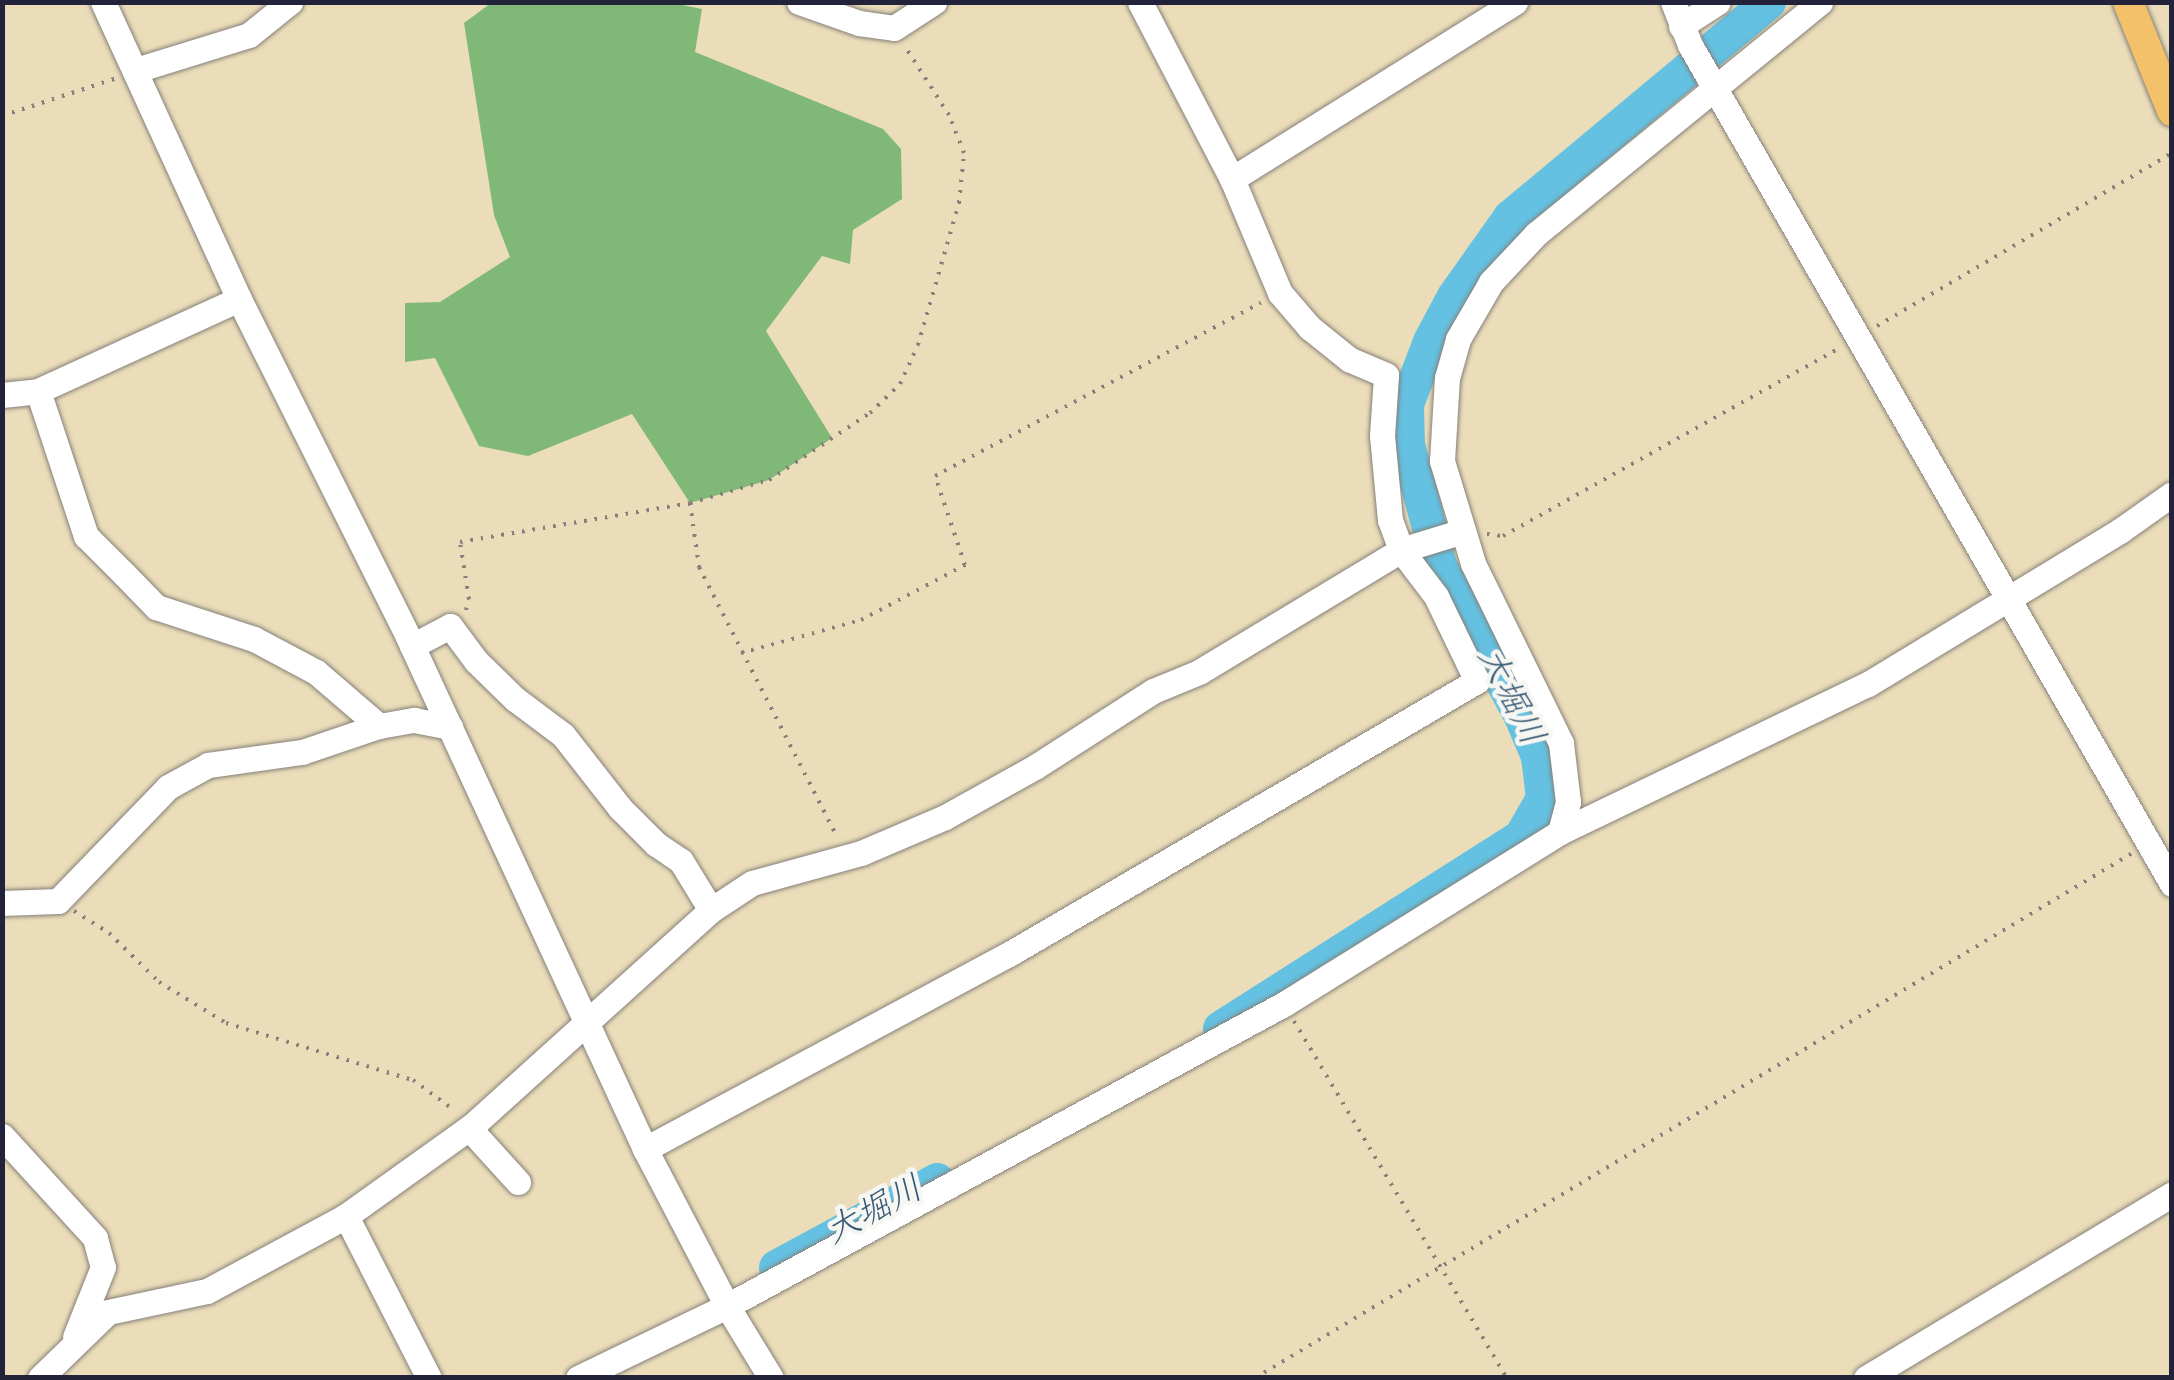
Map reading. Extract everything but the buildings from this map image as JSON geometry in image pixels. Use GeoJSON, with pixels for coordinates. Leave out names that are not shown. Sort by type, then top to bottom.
{"type":"FeatureCollection","features":[{"type":"Feature","properties":{"kind":"main road"},"geometry":{"type":"LineString","coordinates":[[2128,2],[2172,111]]}},
{"type":"Feature","properties":{"kind":"street"},"geometry":{"type":"LineString","coordinates":[[104,2],[239,299],[412,646],[645,1149],[727,1306],[771,1378]]}},
{"type":"Feature","properties":{"kind":"street"},"geometry":{"type":"LineString","coordinates":[[136,70],[249,35],[290,2]]}},
{"type":"Feature","properties":{"kind":"street"},"geometry":{"type":"LineString","coordinates":[[799,2],[860,23],[894,28],[934,2]]}},
{"type":"Feature","properties":{"kind":"street"},"geometry":{"type":"LineString","coordinates":[[645,1149],[1008,954],[1478,682],[1436,596],[1402,550],[1390,520],[1384,477],[1386,375],[1350,360],[1310,328],[1280,292],[1232,179],[1140,2]]}},
{"type":"Feature","properties":{"kind":"street"},"geometry":{"type":"LineString","coordinates":[[1232,179],[1514,2]]}},
{"type":"Feature","properties":{"kind":"street"},"geometry":{"type":"LineString","coordinates":[[1718,2],[1681,24],[2172,884]]}},
{"type":"Feature","properties":{"kind":"street"},"geometry":{"type":"LineString","coordinates":[[1560,832],[1568,802],[1561,742],[1492,608],[1462,531],[1442,461],[1446,378],[1473,308],[1512,257],[1710,80],[1820,2]]}},
{"type":"Feature","properties":{"kind":"street"},"geometry":{"type":"LineString","coordinates":[[2,395],[38,391],[239,299]]}},
{"type":"Feature","properties":{"kind":"street"},"geometry":{"type":"LineString","coordinates":[[38,391],[86,536],[124,576],[156,606],[254,639],[316,672],[379,726]]}},
{"type":"Feature","properties":{"kind":"street"},"geometry":{"type":"LineString","coordinates":[[578,1378],[727,1306],[1284,1004],[1560,832],[1868,684],[2172,494]]}},
{"type":"Feature","properties":{"kind":"street"},"geometry":{"type":"LineString","coordinates":[[44,1376],[108,1312],[206,1292],[346,1216],[471,1127],[711,910],[752,884],[846,855],[861,854],[945,817],[1035,767],[1153,690],[1199,672],[1402,550],[1462,531]]}},
{"type":"Feature","properties":{"kind":"street"},"geometry":{"type":"LineString","coordinates":[[412,646],[450,626],[514,699],[563,735],[620,808],[681,861],[711,910]]}},
{"type":"Feature","properties":{"kind":"street"},"geometry":{"type":"LineString","coordinates":[[2,903],[58,901],[168,788],[208,765],[302,752],[379,726],[414,720],[450,728]]}},
{"type":"Feature","properties":{"kind":"street"},"geometry":{"type":"LineString","coordinates":[[471,1127],[518,1182]]}},
{"type":"Feature","properties":{"kind":"street"},"geometry":{"type":"LineString","coordinates":[[2,1136],[94,1238],[103,1266],[66,1350]]}},
{"type":"Feature","properties":{"kind":"street"},"geometry":{"type":"LineString","coordinates":[[1866,1378],[2172,1194]]}},
{"type":"Feature","properties":{"kind":"street"},"geometry":{"type":"LineString","coordinates":[[346,1216],[429,1378]]}},
{"type":"Feature","properties":{"kind":"path"},"geometry":{"type":"LineString","coordinates":[[450,626],[468,608],[470,599],[460,542],[690,503],[769,480],[870,413],[900,384],[918,345],[960,203],[964,153],[949,116],[894,28]]}},
{"type":"Feature","properties":{"kind":"path"},"geometry":{"type":"LineString","coordinates":[[2,116],[136,70]]}},
{"type":"Feature","properties":{"kind":"path"},"geometry":{"type":"LineString","coordinates":[[1462,531],[1503,536],[1860,337],[2172,154]]}},
{"type":"Feature","properties":{"kind":"path"},"geometry":{"type":"LineString","coordinates":[[741,653],[861,620],[965,565],[936,476],[1280,292]]}},
{"type":"Feature","properties":{"kind":"path"},"geometry":{"type":"LineString","coordinates":[[690,503],[698,568],[846,855]]}},
{"type":"Feature","properties":{"kind":"path"},"geometry":{"type":"LineString","coordinates":[[1255,1378],[2148,844]]}},
{"type":"Feature","properties":{"kind":"path"},"geometry":{"type":"LineString","coordinates":[[58,901],[109,933],[159,982],[226,1022],[413,1080],[471,1127]]}},
{"type":"Feature","properties":{"kind":"path"},"geometry":{"type":"LineString","coordinates":[[1284,1004],[1508,1378]]}},
{"type":"Feature","properties":{"kind":"green space"},"geometry":{"type":"Polygon","coordinates":[[[491,3],[673,3],[702,9],[695,52],[883,129],[901,149],[902,199],[853,230],[850,264],[822,256],[766,331],[832,438],[769,480],[690,503],[632,414],[528,456],[479,446],[435,358],[405,362],[405,303],[440,302],[510,257],[494,215],[464,23],[491,3]]]}},
{"type":"Feature","properties":{"kind":"waterway","name":"大堀川"},"geometry":{"type":"LineString","coordinates":[[1220,1028],[1521,836],[1543,798],[1538,756],[1521,716],[1439,565],[1407,445],[1406,404],[1430,341],[1454,296],[1510,217],[1768,2]]}},
{"type":"Feature","properties":{"kind":"waterway","name":"大堀川"},"geometry":{"type":"LineString","coordinates":[[776,1267],[937,1180]]}}]}
